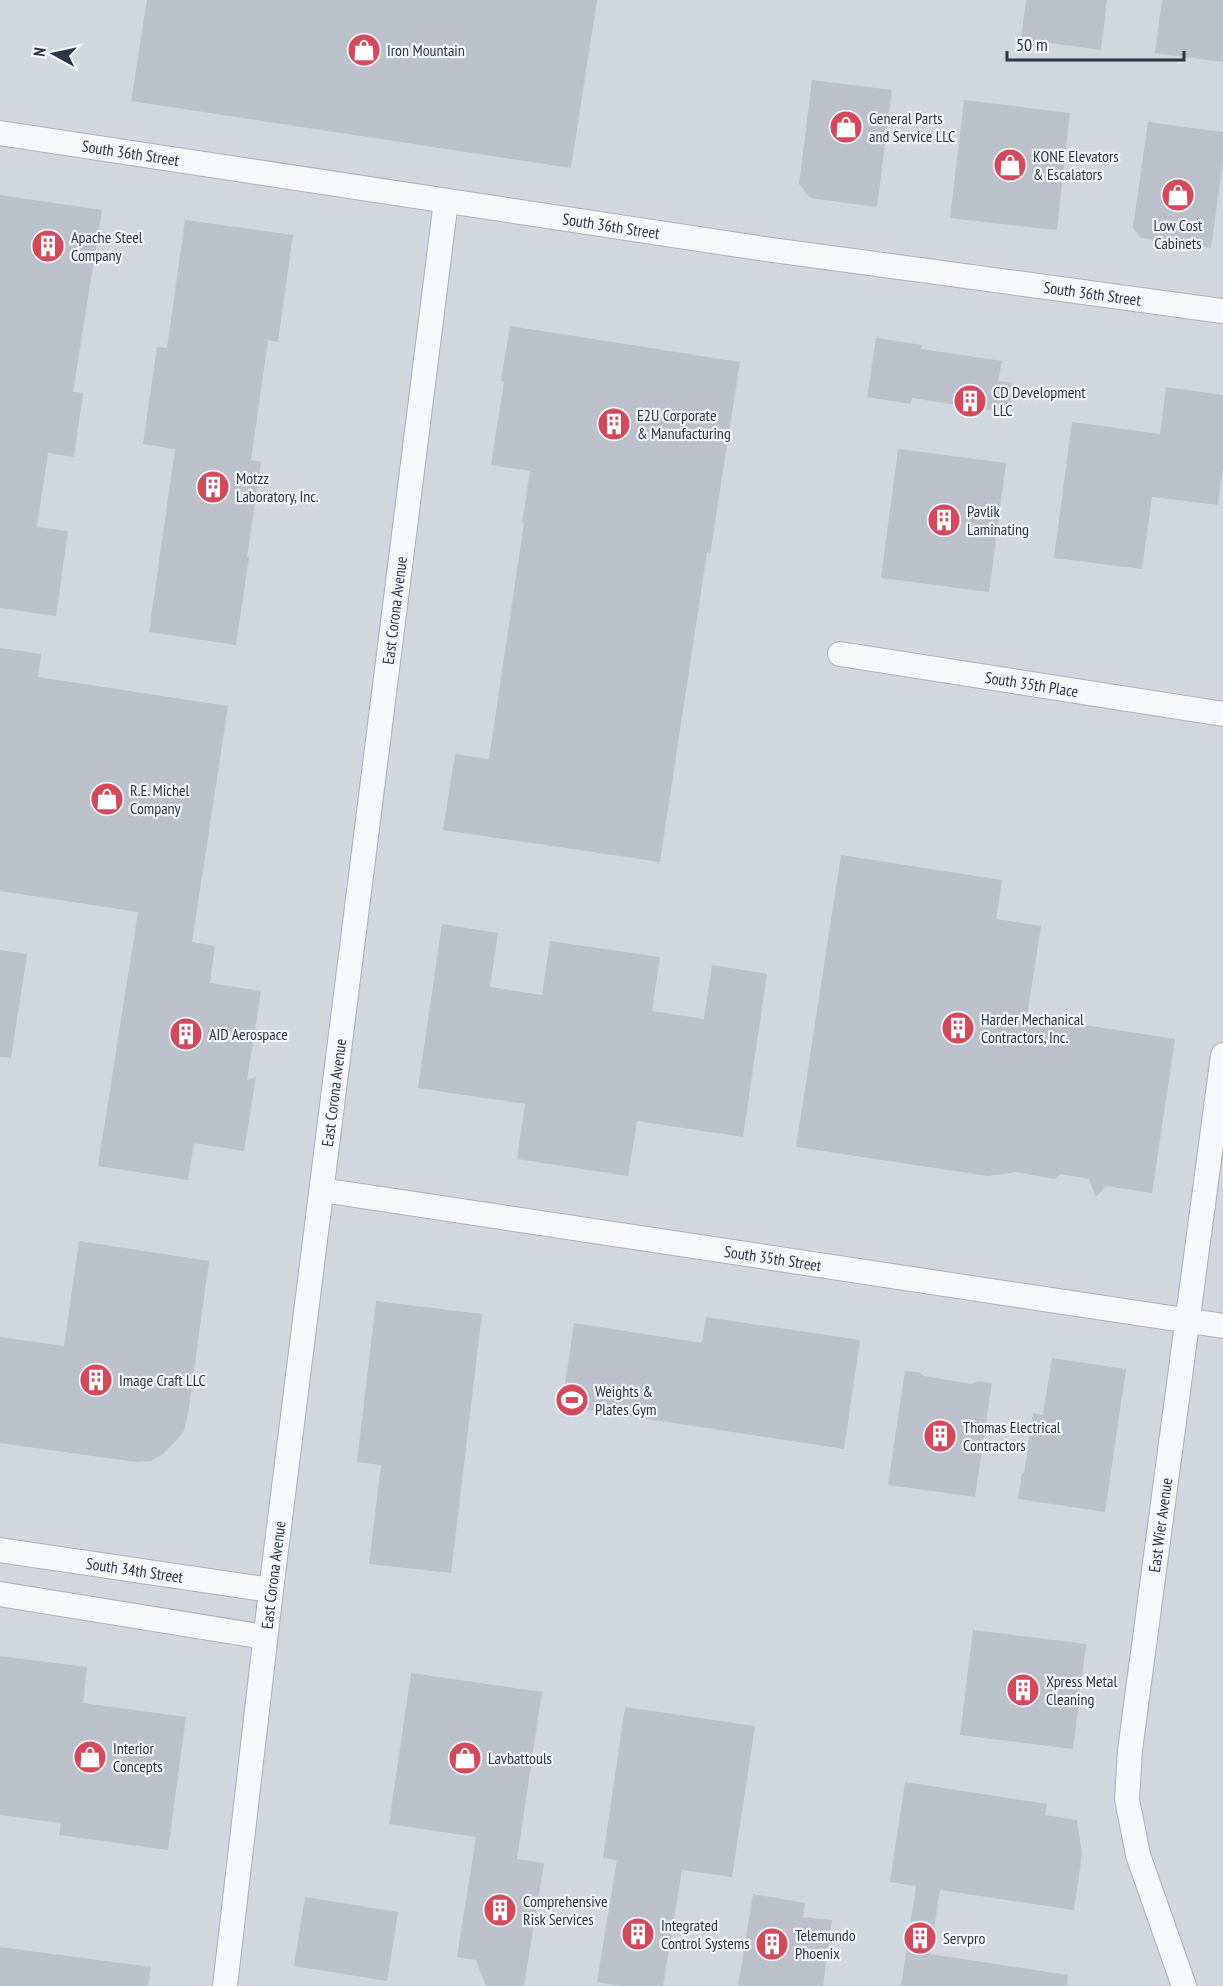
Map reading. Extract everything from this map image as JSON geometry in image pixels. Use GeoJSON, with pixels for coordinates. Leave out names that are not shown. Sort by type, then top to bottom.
{"type":"FeatureCollection","features":[{"type":"Feature","properties":{"kind":"street","name":"South 36th Street"},"geometry":{"type":"LineString","coordinates":[[0,134],[765,249],[1223,311]]}},
{"type":"Feature","properties":{"kind":"street","name":"East Corona Avenue"},"geometry":{"type":"LineString","coordinates":[[225,1986],[270,1590],[446,201]]}},
{"type":"Feature","properties":{"kind":"street","name":"South 35th Place"},"geometry":{"type":"LineString","coordinates":[[840,654],[1223,714]]}},
{"type":"Feature","properties":{"kind":"street","name":"East Wier Avenue"},"geometry":{"type":"LineString","coordinates":[[1184,1986],[1141,1866],[1127,1799],[1130,1750],[1223,1055]]}},
{"type":"Feature","properties":{"kind":"street","name":"South 35th Street"},"geometry":{"type":"LineString","coordinates":[[321,1190],[1223,1326]]}},
{"type":"Feature","properties":{"kind":"street","name":"South 34th Street"},"geometry":{"type":"LineString","coordinates":[[0,1550],[270,1590]]}},
{"type":"Feature","properties":{"kind":"street"},"geometry":{"type":"LineString","coordinates":[[0,1594],[265,1637]]}},
{"type":"Feature","properties":{"kind":"shaded area"},"geometry":{"type":"Polygon","coordinates":[[[0,0],[1223,0],[1223,1986],[0,1986],[0,0]]]}},
{"type":"Feature","properties":{"kind":"building","name":"Iron Mountain"},"geometry":{"type":"Polygon","coordinates":[[[147,0],[597,0],[571,168],[131,101],[147,0]]]}},
{"type":"Feature","properties":{"kind":"building"},"geometry":{"type":"Polygon","coordinates":[[[1026,0],[1107,0],[1101,50],[1021,39],[1026,0]]]}},
{"type":"Feature","properties":{"kind":"building"},"geometry":{"type":"Polygon","coordinates":[[[1162,0],[1223,0],[1223,62],[1155,53],[1162,0]]]}},
{"type":"Feature","properties":{"kind":"building","name":"General Parts and Service LLC"},"geometry":{"type":"Polygon","coordinates":[[[812,80],[892,90],[877,207],[810,198],[799,184],[812,80]]]}},
{"type":"Feature","properties":{"kind":"building","name":"KONE Elevators & Escalators"},"geometry":{"type":"Polygon","coordinates":[[[964,100],[1070,113],[1057,230],[950,218],[964,100]]]}},
{"type":"Feature","properties":{"kind":"building","name":"Low Cost Cabinets"},"geometry":{"type":"Polygon","coordinates":[[[1148,122],[1223,132],[1223,161],[1211,248],[1141,238],[1133,228],[1148,122]]]}},
{"type":"Feature","properties":{"kind":"building"},"geometry":{"type":"Polygon","coordinates":[[[0,195],[102,210],[73,392],[83,393],[74,457],[48,453],[37,527],[68,531],[56,616],[0,608],[0,195]]]}},
{"type":"Feature","properties":{"kind":"building"},"geometry":{"type":"Polygon","coordinates":[[[185,220],[293,235],[278,342],[268,340],[251,460],[261,462],[236,645],[149,632],[175,449],[143,444],[157,347],[167,348],[185,220]]]}},
{"type":"Feature","properties":{"kind":"building"},"geometry":{"type":"Polygon","coordinates":[[[510,326],[740,362],[710,554],[707,552],[660,862],[443,830],[455,754],[489,759],[524,523],[522,523],[530,471],[491,465],[510,326]]]}},
{"type":"Feature","properties":{"kind":"building","name":"CD Development LLC"},"geometry":{"type":"Polygon","coordinates":[[[876,338],[922,345],[921,349],[1002,361],[998,381],[1013,383],[1009,413],[912,398],[911,404],[867,397],[876,338]]]}},
{"type":"Feature","properties":{"kind":"building"},"geometry":{"type":"Polygon","coordinates":[[[1166,387],[1223,395],[1223,467],[1218,505],[1152,497],[1142,569],[1054,558],[1072,422],[1160,434],[1166,387]]]}},
{"type":"Feature","properties":{"kind":"building","name":"Pavlik Laminating"},"geometry":{"type":"Polygon","coordinates":[[[898,449],[1006,463],[989,592],[881,578],[898,449]]]}},
{"type":"Feature","properties":{"kind":"building","name":"R.E. Michel Company"},"geometry":{"type":"Polygon","coordinates":[[[0,648],[41,654],[38,677],[228,706],[192,942],[215,946],[210,983],[261,991],[247,1080],[256,1077],[244,1151],[194,1143],[188,1180],[98,1166],[138,912],[0,891],[0,648]]]}},
{"type":"Feature","properties":{"kind":"building","name":"Harder Mechanical Contractors, Inc."},"geometry":{"type":"Polygon","coordinates":[[[841,855],[1002,880],[996,919],[1041,926],[1027,1016],[1175,1039],[1152,1193],[1106,1186],[1096,1197],[1089,1179],[1061,1174],[1054,1179],[1016,1172],[988,1176],[796,1147],[841,855]]]}},
{"type":"Feature","properties":{"kind":"building"},"geometry":{"type":"Polygon","coordinates":[[[442,924],[498,933],[490,987],[542,995],[550,941],[660,957],[652,1011],[704,1019],[712,965],[767,974],[743,1137],[637,1121],[628,1176],[517,1159],[525,1104],[418,1088],[442,924]]]}},
{"type":"Feature","properties":{"kind":"building"},"geometry":{"type":"Polygon","coordinates":[[[0,950],[27,954],[11,1058],[0,1057],[0,950]]]}},
{"type":"Feature","properties":{"kind":"building","name":"Image Craft LLC"},"geometry":{"type":"Polygon","coordinates":[[[79,1241],[209,1261],[188,1414],[183,1433],[163,1454],[151,1461],[136,1462],[0,1443],[0,1337],[64,1346],[79,1241]]]}},
{"type":"Feature","properties":{"kind":"building"},"geometry":{"type":"Polygon","coordinates":[[[376,1301],[482,1314],[451,1573],[369,1564],[381,1465],[357,1462],[376,1301]]]}},
{"type":"Feature","properties":{"kind":"building"},"geometry":{"type":"Polygon","coordinates":[[[706,1317],[860,1340],[844,1449],[562,1406],[574,1323],[702,1343],[706,1317]]]}},
{"type":"Feature","properties":{"kind":"building"},"geometry":{"type":"Polygon","coordinates":[[[1052,1358],[1126,1369],[1105,1512],[1018,1499],[1033,1413],[1043,1415],[1052,1358]]]}},
{"type":"Feature","properties":{"kind":"building","name":"Thomas Electrical Contractors"},"geometry":{"type":"Polygon","coordinates":[[[905,1371],[972,1384],[979,1381],[992,1383],[975,1497],[888,1485],[905,1371]]]}},
{"type":"Feature","properties":{"kind":"building","name":"Xpress Metal Cleaning"},"geometry":{"type":"Polygon","coordinates":[[[973,1630],[1086,1644],[1073,1749],[960,1735],[973,1630]]]}},
{"type":"Feature","properties":{"kind":"building","name":"Interior Concepts"},"geometry":{"type":"Polygon","coordinates":[[[0,1656],[87,1667],[83,1703],[186,1717],[168,1850],[59,1835],[61,1823],[0,1815],[0,1656]]]}},
{"type":"Feature","properties":{"kind":"building","name":"Lavbattouls"},"geometry":{"type":"Polygon","coordinates":[[[411,1673],[542,1692],[517,1859],[544,1863],[524,1986],[486,1986],[476,1960],[457,1957],[476,1837],[389,1824],[411,1673]]]}},
{"type":"Feature","properties":{"kind":"building"},"geometry":{"type":"Polygon","coordinates":[[[625,1707],[755,1726],[732,1877],[682,1870],[663,1986],[621,1986],[597,1982],[617,1860],[603,1858],[625,1707]]]}},
{"type":"Feature","properties":{"kind":"building"},"geometry":{"type":"Polygon","coordinates":[[[905,1782],[1047,1804],[1045,1815],[1077,1820],[1082,1854],[1074,1910],[940,1890],[930,1954],[1068,1975],[1067,1986],[901,1986],[916,1886],[890,1882],[905,1782]]]}},
{"type":"Feature","properties":{"kind":"building","name":"Telemundo Phoenix"},"geometry":{"type":"Polygon","coordinates":[[[753,1894],[805,1903],[803,1917],[832,1920],[823,1986],[738,1986],[753,1894]]]}},
{"type":"Feature","properties":{"kind":"building"},"geometry":{"type":"Polygon","coordinates":[[[305,1897],[398,1912],[387,1981],[294,1966],[305,1897]]]}},
{"type":"Feature","properties":{"kind":"building"},"geometry":{"type":"Polygon","coordinates":[[[0,1947],[151,1967],[148,1986],[0,1986],[0,1947]]]}},
{"type":"Feature","properties":{"kind":"place","name":"Iron Mountain"},"geometry":{"type":"Point","coordinates":[364,50]}},
{"type":"Feature","properties":{"kind":"place","name":"General Parts and Service LLC"},"geometry":{"type":"Point","coordinates":[846,127]}},
{"type":"Feature","properties":{"kind":"place","name":"KONE Elevators & Escalators"},"geometry":{"type":"Point","coordinates":[1010,165]}},
{"type":"Feature","properties":{"kind":"place","name":"Low Cost Cabinets"},"geometry":{"type":"Point","coordinates":[1178,195]}},
{"type":"Feature","properties":{"kind":"place","name":"Apache Steel Company"},"geometry":{"type":"Point","coordinates":[48,246]}},
{"type":"Feature","properties":{"kind":"place","name":"CD Development LLC"},"geometry":{"type":"Point","coordinates":[970,401]}},
{"type":"Feature","properties":{"kind":"place","name":"E2U Corporate & Manufacturing"},"geometry":{"type":"Point","coordinates":[614,424]}},
{"type":"Feature","properties":{"kind":"place","name":"Motzz Laboratory, Inc."},"geometry":{"type":"Point","coordinates":[213,487]}},
{"type":"Feature","properties":{"kind":"place","name":"Pavlik Laminating"},"geometry":{"type":"Point","coordinates":[944,520]}},
{"type":"Feature","properties":{"kind":"place","name":"R.E. Michel Company"},"geometry":{"type":"Point","coordinates":[107,799]}},
{"type":"Feature","properties":{"kind":"place","name":"Harder Mechanical Contractors, Inc."},"geometry":{"type":"Point","coordinates":[958,1028]}},
{"type":"Feature","properties":{"kind":"place","name":"AID Aerospace"},"geometry":{"type":"Point","coordinates":[186,1034]}},
{"type":"Feature","properties":{"kind":"place","name":"Image Craft LLC"},"geometry":{"type":"Point","coordinates":[96,1380]}},
{"type":"Feature","properties":{"kind":"place","name":"Weights & Plates Gym"},"geometry":{"type":"Point","coordinates":[572,1400]}},
{"type":"Feature","properties":{"kind":"place","name":"Thomas Electrical Contractors"},"geometry":{"type":"Point","coordinates":[940,1436]}},
{"type":"Feature","properties":{"kind":"place","name":"Xpress Metal Cleaning"},"geometry":{"type":"Point","coordinates":[1023,1690]}},
{"type":"Feature","properties":{"kind":"place","name":"Interior Concepts"},"geometry":{"type":"Point","coordinates":[90,1757]}},
{"type":"Feature","properties":{"kind":"place","name":"Lavbattouls"},"geometry":{"type":"Point","coordinates":[465,1758]}},
{"type":"Feature","properties":{"kind":"place","name":"Comprehensive Risk Services"},"geometry":{"type":"Point","coordinates":[500,1910]}},
{"type":"Feature","properties":{"kind":"place","name":"Integrated Control Systems"},"geometry":{"type":"Point","coordinates":[638,1934]}},
{"type":"Feature","properties":{"kind":"place","name":"Servpro"},"geometry":{"type":"Point","coordinates":[920,1938]}},
{"type":"Feature","properties":{"kind":"place","name":"Telemundo Phoenix"},"geometry":{"type":"Point","coordinates":[772,1944]}}]}
